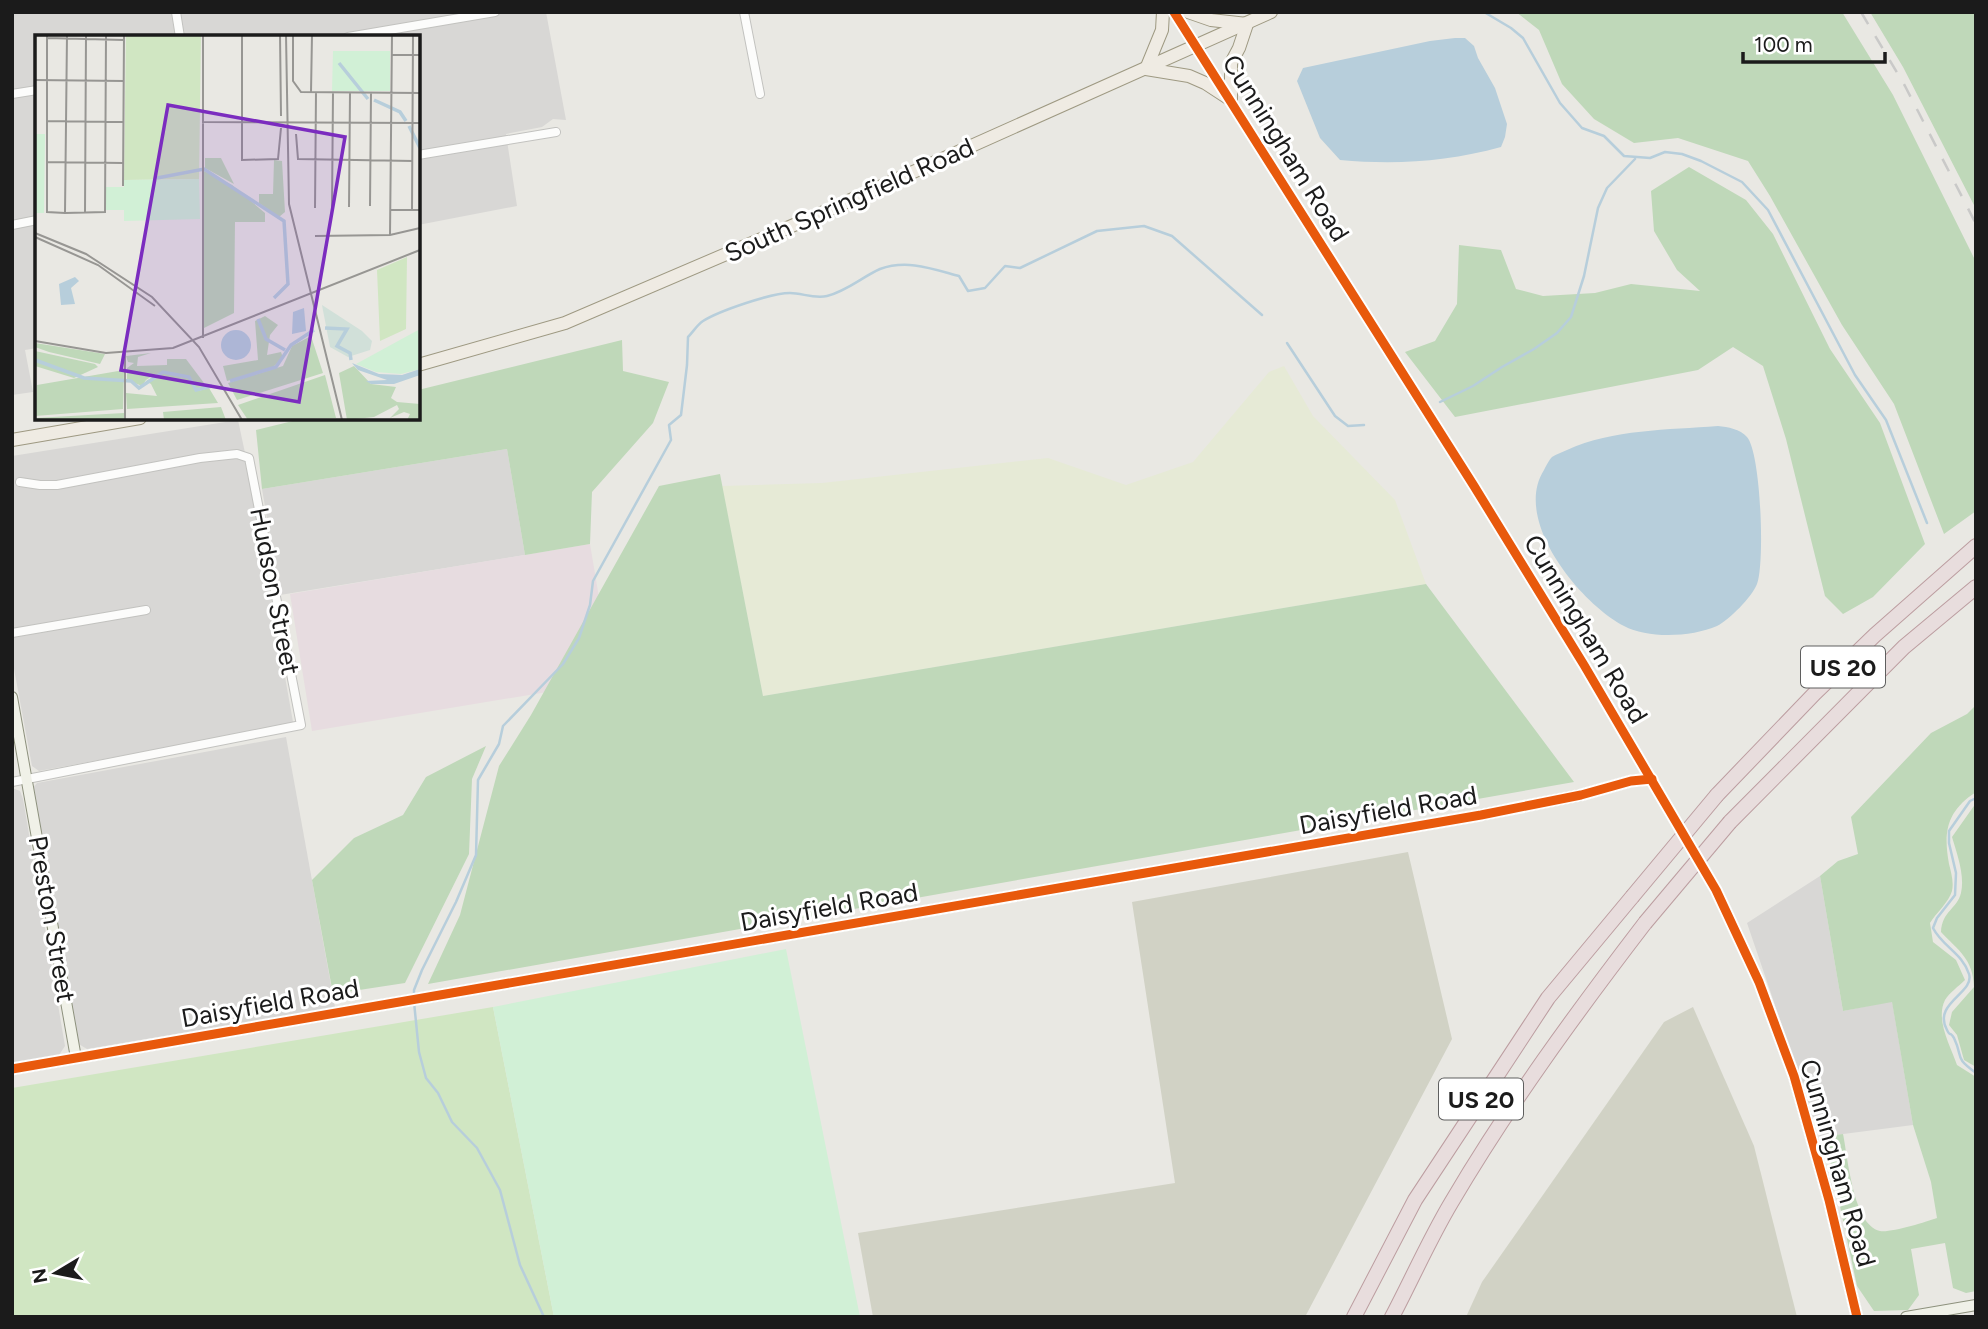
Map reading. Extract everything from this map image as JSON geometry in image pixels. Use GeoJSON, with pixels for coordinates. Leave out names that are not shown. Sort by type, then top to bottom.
{"type":"FeatureCollection","features":[{"type":"Feature","properties":{"kind":"highway","name":"US 20"},"geometry":{"type":"LineString","coordinates":[[1354,1317],[1415,1200],[1548,998],[1717,795],[1875,635],[1976,546]]}},
{"type":"Feature","properties":{"kind":"highway","name":"US 20"},"geometry":{"type":"LineString","coordinates":[[1392,1317],[1450,1204],[1509,1112],[1590,994],[1645,923],[1730,822],[1904,647],[1976,587]]}},
{"type":"Feature","properties":{"kind":"main road"},"geometry":{"type":"LineString","coordinates":[[1163,12],[1162,30],[1146,69],[1189,76],[1205,82],[1231,100]]}},
{"type":"Feature","properties":{"kind":"main road"},"geometry":{"type":"LineString","coordinates":[[1188,12],[1211,20],[1247,24],[1240,48],[1231,62],[1231,100]]}},
{"type":"Feature","properties":{"kind":"main road","name":"South Springfield Road"},"geometry":{"type":"LineString","coordinates":[[420,364],[565,323],[1197,47],[1271,12]]}},
{"type":"Feature","properties":{"kind":"main road"},"geometry":{"type":"LineString","coordinates":[[12,440],[128,420]]}},
{"type":"Feature","properties":{"kind":"street"},"geometry":{"type":"LineString","coordinates":[[176,12],[180,35]]}},
{"type":"Feature","properties":{"kind":"street"},"geometry":{"type":"LineString","coordinates":[[360,35],[495,12]]}},
{"type":"Feature","properties":{"kind":"street"},"geometry":{"type":"LineString","coordinates":[[744,12],[760,94]]}},
{"type":"Feature","properties":{"kind":"street","name":"Cunningham Road"},"geometry":{"type":"LineString","coordinates":[[1174,12],[1467,475],[1652,779],[1716,890],[1763,993],[1794,1076],[1829,1200],[1857,1317]]}},
{"type":"Feature","properties":{"kind":"street"},"geometry":{"type":"LineString","coordinates":[[12,94],[35,90]]}},
{"type":"Feature","properties":{"kind":"street"},"geometry":{"type":"LineString","coordinates":[[420,155],[556,132]]}},
{"type":"Feature","properties":{"kind":"street"},"geometry":{"type":"LineString","coordinates":[[12,225],[35,220]]}},
{"type":"Feature","properties":{"kind":"street","name":"Hudson Street"},"geometry":{"type":"LineString","coordinates":[[20,482],[57,485],[200,458],[237,454],[249,458],[301,725],[28,780]]}},
{"type":"Feature","properties":{"kind":"street"},"geometry":{"type":"LineString","coordinates":[[12,633],[146,610]]}},
{"type":"Feature","properties":{"kind":"street","name":"Preston Street"},"geometry":{"type":"LineString","coordinates":[[12,696],[76,1058]]}},
{"type":"Feature","properties":{"kind":"street","name":"Daisyfield Road"},"geometry":{"type":"LineString","coordinates":[[12,1069],[1481,815],[1581,795],[1630,781],[1652,779]]}},
{"type":"Feature","properties":{"kind":"street"},"geometry":{"type":"LineString","coordinates":[[12,782],[28,780]]}},
{"type":"Feature","properties":{"kind":"street"},"geometry":{"type":"LineString","coordinates":[[1906,1317],[1976,1305]]}},
{"type":"Feature","properties":{"kind":"shaded area"},"geometry":{"type":"Polygon","coordinates":[[[12,12],[546,12],[566,120],[553,119],[542,127],[506,134],[517,206],[420,225],[420,35],[35,35],[35,348],[25,350],[33,392],[12,395],[12,12]]]}},
{"type":"Feature","properties":{"kind":"shaded area"},"geometry":{"type":"Polygon","coordinates":[[[238,420],[293,722],[289,725],[39,771],[32,766],[12,658],[12,456],[238,420]]]}},
{"type":"Feature","properties":{"kind":"shaded area"},"geometry":{"type":"Polygon","coordinates":[[[507,449],[525,555],[280,595],[262,489],[507,449]]]}},
{"type":"Feature","properties":{"kind":"shaded area"},"geometry":{"type":"Polygon","coordinates":[[[590,544],[613,681],[312,731],[290,594],[590,544]]]}},
{"type":"Feature","properties":{"kind":"shaded area"},"geometry":{"type":"Polygon","coordinates":[[[286,737],[335,1007],[87,1049],[77,1043],[32,789],[37,783],[286,737]]]}},
{"type":"Feature","properties":{"kind":"shaded area"},"geometry":{"type":"Polygon","coordinates":[[[12,788],[20,791],[23,799],[65,1046],[59,1055],[12,1063],[12,788]]]}},
{"type":"Feature","properties":{"kind":"shaded area"},"geometry":{"type":"Polygon","coordinates":[[[1408,852],[1452,1039],[1305,1317],[873,1317],[858,1233],[1175,1183],[1132,902],[1408,852]]]}},
{"type":"Feature","properties":{"kind":"shaded area"},"geometry":{"type":"Polygon","coordinates":[[[1820,876],[1843,1011],[1892,1001],[1913,1125],[1820,1137],[1747,923],[1820,876]]]}},
{"type":"Feature","properties":{"kind":"shaded area"},"geometry":{"type":"Polygon","coordinates":[[[1693,1007],[1754,1146],[1797,1317],[1466,1317],[1482,1282],[1664,1022],[1693,1007]]]}},
{"type":"Feature","properties":{"kind":"green space"},"geometry":{"type":"Polygon","coordinates":[[[1516,12],[1842,12],[1893,95],[1976,262],[1976,511],[1944,534],[1894,404],[1842,325],[1748,161],[1678,138],[1634,143],[1594,119],[1562,84],[1539,30],[1516,12]]]}},
{"type":"Feature","properties":{"kind":"green space"},"geometry":{"type":"Polygon","coordinates":[[[1870,12],[1976,12],[1976,209],[1903,67],[1870,12]]]}},
{"type":"Feature","properties":{"kind":"green space"},"geometry":{"type":"Polygon","coordinates":[[[1689,167],[1746,200],[1773,234],[1830,349],[1880,423],[1925,544],[1873,597],[1843,614],[1825,596],[1786,439],[1763,366],[1733,347],[1698,370],[1455,417],[1405,352],[1435,341],[1457,304],[1459,245],[1501,250],[1516,289],[1543,296],[1595,293],[1631,284],[1700,291],[1677,270],[1654,231],[1651,191],[1689,167]]]}},
{"type":"Feature","properties":{"kind":"green space"},"geometry":{"type":"Polygon","coordinates":[[[622,340],[623,371],[669,382],[653,423],[592,492],[590,544],[525,555],[507,449],[262,489],[256,430],[297,420],[420,420],[420,390],[622,340]]]}},
{"type":"Feature","properties":{"kind":"green space"},"geometry":{"type":"Polygon","coordinates":[[[1284,366],[1313,416],[1395,500],[1426,584],[763,696],[722,486],[822,483],[1048,458],[1126,485],[1193,462],[1269,372],[1284,366]]]}},
{"type":"Feature","properties":{"kind":"green space"},"geometry":{"type":"Polygon","coordinates":[[[720,474],[763,696],[1426,584],[1574,782],[428,984],[460,915],[499,766],[531,715],[659,486],[720,474]]]}},
{"type":"Feature","properties":{"kind":"green space"},"geometry":{"type":"Polygon","coordinates":[[[1976,705],[1976,792],[1959,807],[1949,823],[1947,842],[1952,891],[1930,923],[1933,942],[1956,960],[1965,980],[1945,1000],[1942,1016],[1945,1033],[1957,1065],[1976,1077],[1976,1291],[1966,1293],[1953,1288],[1945,1243],[1911,1249],[1919,1295],[1908,1310],[1874,1311],[1857,1286],[1825,1136],[1843,1134],[1853,1189],[1864,1217],[1871,1226],[1880,1231],[1892,1230],[1937,1218],[1931,1182],[1913,1125],[1892,1002],[1843,1011],[1820,876],[1838,861],[1858,854],[1851,817],[1931,733],[1967,714],[1976,705]]]}},
{"type":"Feature","properties":{"kind":"green space"},"geometry":{"type":"Polygon","coordinates":[[[486,746],[472,779],[469,854],[405,983],[333,994],[312,880],[354,838],[403,815],[426,777],[486,746]]]}},
{"type":"Feature","properties":{"kind":"green space"},"geometry":{"type":"Polygon","coordinates":[[[1976,803],[1976,1067],[1964,1060],[1957,1035],[1949,1025],[1952,1012],[1974,987],[1971,969],[1964,956],[1941,932],[1944,919],[1959,898],[1962,886],[1960,865],[1952,837],[1976,803]]]}},
{"type":"Feature","properties":{"kind":"green space"},"geometry":{"type":"Polygon","coordinates":[[[786,949],[860,1317],[554,1317],[493,1007],[786,949]]]}},
{"type":"Feature","properties":{"kind":"green space"},"geometry":{"type":"Polygon","coordinates":[[[493,1007],[554,1317],[12,1317],[12,1088],[493,1007]]]}},
{"type":"Feature","properties":{"kind":"water"},"geometry":{"type":"Polygon","coordinates":[[[1465,38],[1474,46],[1495,88],[1507,124],[1501,147],[1441,159],[1360,161],[1340,160],[1320,138],[1297,81],[1303,68],[1465,38]]]}},
{"type":"Feature","properties":{"kind":"water"},"geometry":{"type":"Polygon","coordinates":[[[1718,426],[1741,432],[1752,447],[1760,509],[1761,555],[1757,584],[1734,614],[1707,630],[1657,635],[1624,626],[1588,599],[1571,580],[1544,535],[1537,512],[1536,490],[1544,470],[1554,456],[1603,438],[1718,426]]]}},
{"type":"Feature","properties":{"kind":"waterway"},"geometry":{"type":"LineString","coordinates":[[1484,12],[1523,38],[1560,103],[1582,128],[1604,136],[1624,156],[1650,158],[1665,152],[1682,154],[1701,161],[1742,182],[1768,210],[1855,375],[1886,420],[1927,523]]}},
{"type":"Feature","properties":{"kind":"waterway"},"geometry":{"type":"LineString","coordinates":[[1440,402],[1473,386],[1534,349],[1557,333],[1571,317],[1584,276],[1598,208],[1607,188],[1635,159]]}},
{"type":"Feature","properties":{"kind":"waterway"},"geometry":{"type":"LineString","coordinates":[[414,996],[422,970],[476,855],[478,780],[499,744],[503,726],[563,664],[579,638],[590,605],[593,581],[671,440],[669,425],[681,415],[688,337],[701,323],[733,308],[771,296],[790,293],[827,296],[890,266],[920,266],[959,276],[968,291],[985,288],[1005,266],[1020,268],[1097,231],[1144,226],[1172,236],[1262,315]]}},
{"type":"Feature","properties":{"kind":"waterway"},"geometry":{"type":"LineString","coordinates":[[1287,343],[1335,416],[1348,426],[1364,425]]}},
{"type":"Feature","properties":{"kind":"waterway"},"geometry":{"type":"LineString","coordinates":[[1976,798],[1970,801],[1949,831],[1956,873],[1955,895],[1937,918],[1933,928],[1962,961],[1969,974],[1966,987],[1949,1005],[1944,1021],[1962,1060],[1976,1073]]}},
{"type":"Feature","properties":{"kind":"waterway"},"geometry":{"type":"LineString","coordinates":[[414,1002],[419,1052],[426,1078],[438,1093],[452,1122],[477,1148],[500,1190],[520,1265],[544,1317]]}},
{"type":"Feature","properties":{"kind":"railway"},"geometry":{"type":"LineString","coordinates":[[1861,12],[1905,86],[1976,224]]}},
{"type":"Feature","properties":{"kind":"cycle path"},"geometry":{"type":"LineString","coordinates":[[1174,12],[1474,486],[1584,665],[1716,890],[1759,982],[1794,1076],[1829,1200],[1857,1317]]}},
{"type":"Feature","properties":{"kind":"cycle path"},"geometry":{"type":"LineString","coordinates":[[12,1069],[1481,815],[1581,795],[1631,781],[1652,779]]}}]}
